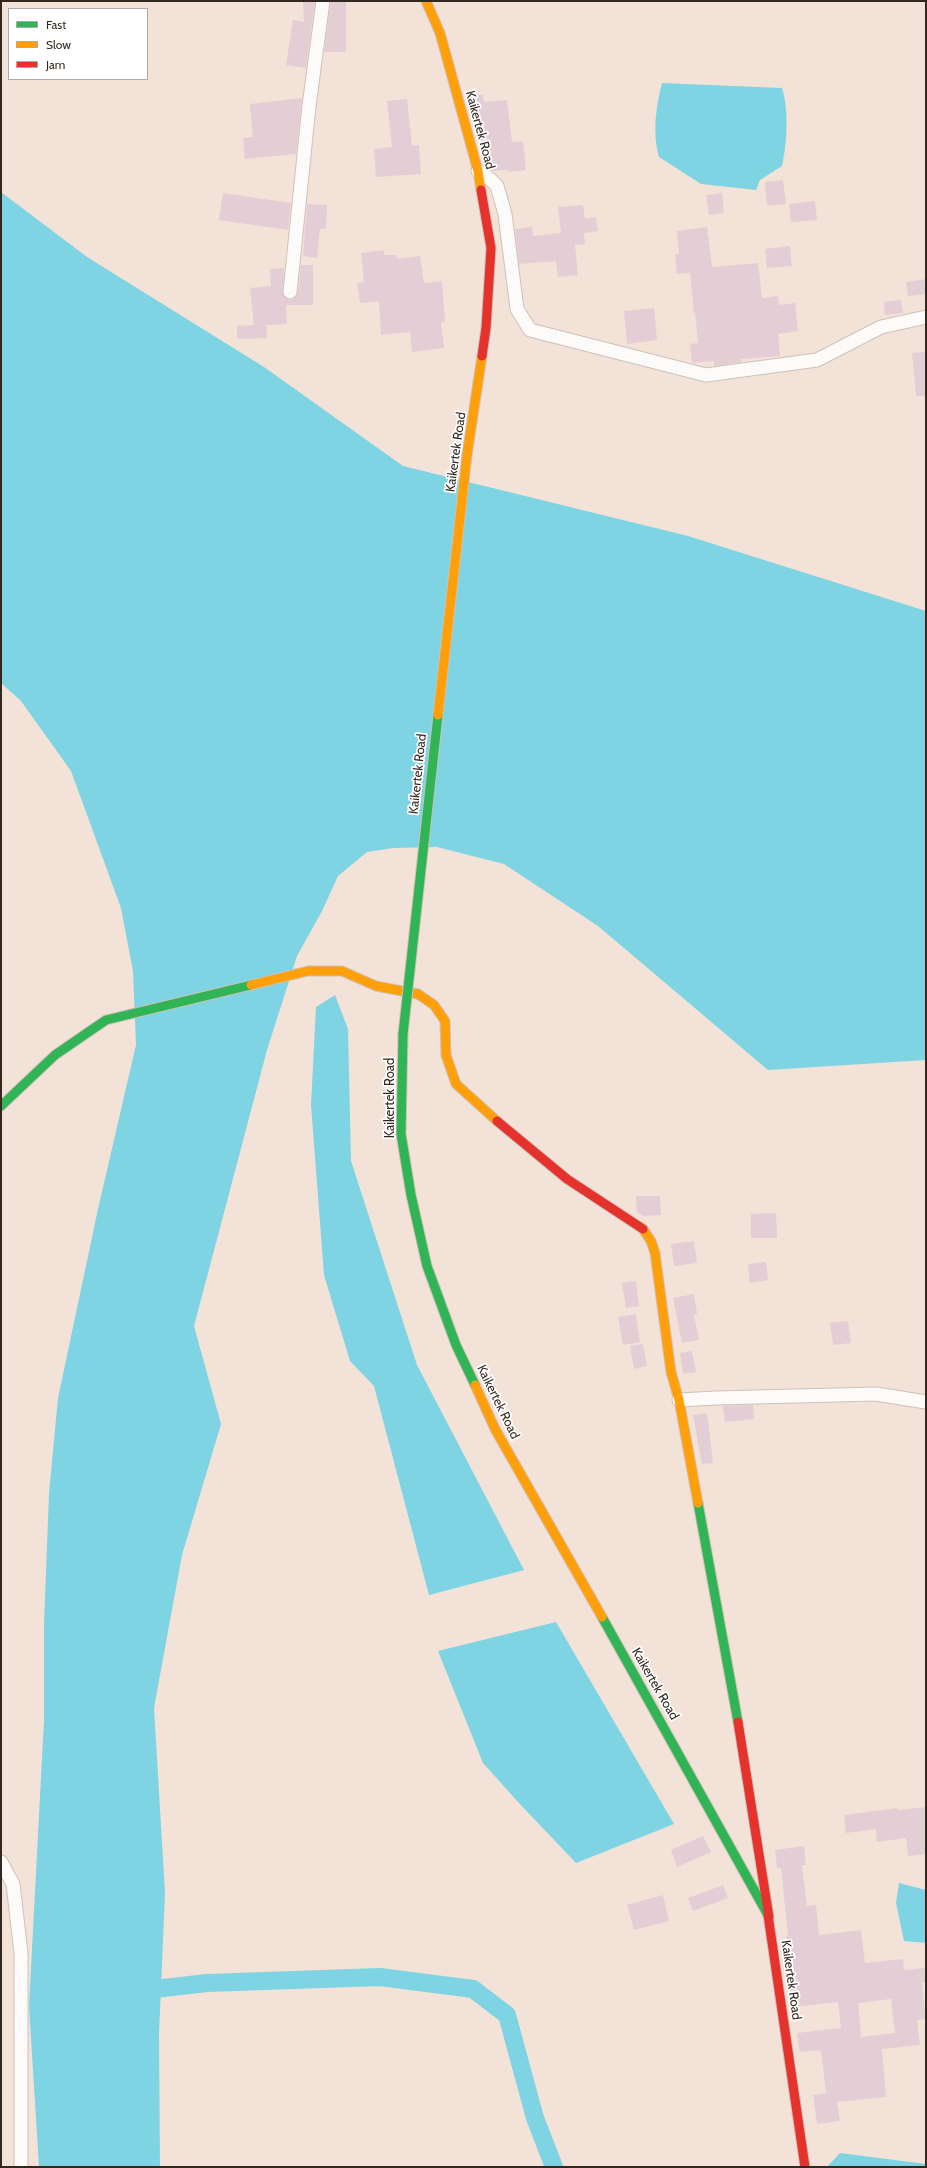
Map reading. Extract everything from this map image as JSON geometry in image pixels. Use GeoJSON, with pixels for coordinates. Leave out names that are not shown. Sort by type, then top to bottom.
{"type":"FeatureCollection","features":[{"type":"Feature","properties":{"kind":"main road","name":"Kaikertek Road"},"geometry":{"type":"LineString","coordinates":[[426,1],[440,33],[478,171],[490,248],[486,328],[467,455],[403,1034],[401,1134],[411,1194],[427,1266],[456,1345],[495,1430],[698,1787],[769,1917],[805,2167]]}},
{"type":"Feature","properties":{"kind":"main road"},"geometry":{"type":"LineString","coordinates":[[1,1106],[55,1055],[106,1020],[308,971],[342,971],[376,986],[418,994],[434,1005],[445,1021],[446,1055],[456,1084],[490,1116],[567,1179],[643,1229],[651,1240],[655,1253],[672,1372],[679,1400],[732,1688],[769,1917]]}},
{"type":"Feature","properties":{"kind":"street"},"geometry":{"type":"LineString","coordinates":[[290,292],[309,106],[323,1]]}},
{"type":"Feature","properties":{"kind":"street"},"geometry":{"type":"LineString","coordinates":[[478,171],[497,186],[505,214],[516,309],[530,330],[706,375],[817,360],[881,327],[926,317]]}},
{"type":"Feature","properties":{"kind":"street"},"geometry":{"type":"LineString","coordinates":[[679,1400],[876,1394],[926,1402]]}},
{"type":"Feature","properties":{"kind":"street"},"geometry":{"type":"LineString","coordinates":[[1,1862],[13,1884],[21,1953],[21,2167]]}},
{"type":"Feature","properties":{"kind":"water"},"geometry":{"type":"Polygon","coordinates":[[[662,83],[782,88],[786,106],[786,127],[782,166],[760,180],[756,190],[701,184],[659,157],[655,129],[658,101],[662,83]]]}},
{"type":"Feature","properties":{"kind":"water"},"geometry":{"type":"Polygon","coordinates":[[[1,192],[87,257],[264,367],[403,466],[688,536],[926,611],[926,1060],[768,1070],[598,926],[504,864],[437,847],[393,848],[367,852],[338,876],[322,911],[297,956],[267,1050],[194,1326],[221,1424],[182,1555],[154,1708],[165,1893],[159,2034],[160,2167],[39,2167],[29,2006],[44,1720],[44,1625],[49,1494],[58,1398],[98,1209],[136,1045],[133,971],[121,908],[71,771],[21,701],[1,683],[1,192]]]}},
{"type":"Feature","properties":{"kind":"water"},"geometry":{"type":"Polygon","coordinates":[[[335,995],[348,1029],[351,1161],[417,1365],[524,1570],[429,1595],[374,1386],[350,1361],[324,1275],[311,1105],[316,1007],[335,995]]]}},
{"type":"Feature","properties":{"kind":"water"},"geometry":{"type":"Polygon","coordinates":[[[556,1622],[674,1824],[576,1863],[483,1763],[438,1651],[556,1622]]]}},
{"type":"Feature","properties":{"kind":"water"},"geometry":{"type":"Polygon","coordinates":[[[899,1883],[926,1890],[926,1943],[904,1941],[896,1903],[899,1883]]]}},
{"type":"Feature","properties":{"kind":"water"},"geometry":{"type":"Polygon","coordinates":[[[840,2153],[926,2164],[926,2167],[827,2167],[840,2153]]]}},
{"type":"Feature","properties":{"kind":"building"},"geometry":{"type":"Polygon","coordinates":[[[303,1],[315,1],[306,68],[286,65],[293,20],[304,22],[303,1]]]}},
{"type":"Feature","properties":{"kind":"building"},"geometry":{"type":"Polygon","coordinates":[[[331,1],[346,1],[346,52],[324,52],[331,1]]]}},
{"type":"Feature","properties":{"kind":"building"},"geometry":{"type":"Polygon","coordinates":[[[483,95],[484,102],[507,100],[512,142],[523,141],[526,170],[508,172],[508,170],[493,171],[489,169],[480,137],[478,120],[475,120],[469,96],[483,95]]]}},
{"type":"Feature","properties":{"kind":"building"},"geometry":{"type":"Polygon","coordinates":[[[302,98],[296,154],[245,159],[243,138],[253,137],[250,104],[302,98]]]}},
{"type":"Feature","properties":{"kind":"building"},"geometry":{"type":"Polygon","coordinates":[[[407,99],[412,146],[419,145],[421,174],[376,177],[374,149],[392,147],[387,101],[407,99]]]}},
{"type":"Feature","properties":{"kind":"building"},"geometry":{"type":"Polygon","coordinates":[[[783,180],[786,204],[767,206],[765,182],[783,180]]]}},
{"type":"Feature","properties":{"kind":"building"},"geometry":{"type":"Polygon","coordinates":[[[223,193],[291,203],[288,230],[219,220],[223,193]]]}},
{"type":"Feature","properties":{"kind":"building"},"geometry":{"type":"Polygon","coordinates":[[[722,193],[724,213],[709,215],[706,195],[722,193]]]}},
{"type":"Feature","properties":{"kind":"building"},"geometry":{"type":"Polygon","coordinates":[[[815,201],[817,220],[791,222],[789,204],[815,201]]]}},
{"type":"Feature","properties":{"kind":"building"},"geometry":{"type":"Polygon","coordinates":[[[307,204],[327,205],[326,229],[320,229],[317,258],[303,256],[307,204]]]}},
{"type":"Feature","properties":{"kind":"building"},"geometry":{"type":"Polygon","coordinates":[[[583,205],[585,219],[596,217],[598,231],[584,233],[585,244],[575,245],[578,275],[558,277],[556,261],[519,264],[515,229],[532,227],[533,236],[561,233],[558,207],[583,205]]]}},
{"type":"Feature","properties":{"kind":"building"},"geometry":{"type":"Polygon","coordinates":[[[707,227],[712,267],[758,263],[762,298],[778,296],[779,305],[795,303],[798,331],[778,334],[780,356],[741,359],[742,362],[714,366],[714,361],[692,363],[690,344],[698,343],[695,312],[694,313],[690,273],[677,274],[675,254],[679,254],[677,231],[707,227]]]}},
{"type":"Feature","properties":{"kind":"building"},"geometry":{"type":"Polygon","coordinates":[[[790,246],[792,266],[767,268],[765,249],[790,246]]]}},
{"type":"Feature","properties":{"kind":"building"},"geometry":{"type":"Polygon","coordinates":[[[384,250],[384,255],[396,255],[397,259],[420,256],[424,283],[442,281],[445,322],[441,323],[444,348],[412,352],[410,332],[381,335],[379,301],[360,303],[357,283],[364,282],[361,253],[384,250]]]}},
{"type":"Feature","properties":{"kind":"building"},"geometry":{"type":"Polygon","coordinates":[[[301,265],[313,265],[313,305],[286,305],[287,324],[266,325],[267,338],[237,339],[237,326],[254,325],[250,288],[271,286],[270,269],[284,268],[283,295],[289,300],[294,299],[298,293],[301,265]]]}},
{"type":"Feature","properties":{"kind":"building"},"geometry":{"type":"Polygon","coordinates":[[[926,279],[926,294],[908,296],[906,282],[926,279]]]}},
{"type":"Feature","properties":{"kind":"building"},"geometry":{"type":"Polygon","coordinates":[[[901,300],[903,313],[885,315],[884,302],[901,300]]]}},
{"type":"Feature","properties":{"kind":"building"},"geometry":{"type":"Polygon","coordinates":[[[654,308],[657,340],[627,344],[624,311],[654,308]]]}},
{"type":"Feature","properties":{"kind":"building"},"geometry":{"type":"Polygon","coordinates":[[[926,352],[926,396],[916,396],[912,353],[926,352]]]}},
{"type":"Feature","properties":{"kind":"building"},"geometry":{"type":"Polygon","coordinates":[[[636,1196],[660,1196],[661,1215],[643,1216],[637,1212],[636,1196]]]}},
{"type":"Feature","properties":{"kind":"building"},"geometry":{"type":"Polygon","coordinates":[[[776,1213],[777,1238],[751,1238],[751,1214],[776,1213]]]}},
{"type":"Feature","properties":{"kind":"building"},"geometry":{"type":"Polygon","coordinates":[[[694,1241],[697,1263],[674,1266],[671,1244],[694,1241]]]}},
{"type":"Feature","properties":{"kind":"building"},"geometry":{"type":"Polygon","coordinates":[[[766,1262],[768,1280],[750,1283],[748,1264],[766,1262]]]}},
{"type":"Feature","properties":{"kind":"building"},"geometry":{"type":"Polygon","coordinates":[[[636,1281],[639,1306],[626,1308],[622,1283],[636,1281]]]}},
{"type":"Feature","properties":{"kind":"building"},"geometry":{"type":"Polygon","coordinates":[[[694,1294],[697,1314],[694,1315],[699,1340],[682,1343],[673,1298],[694,1294]]]}},
{"type":"Feature","properties":{"kind":"building"},"geometry":{"type":"Polygon","coordinates":[[[636,1314],[640,1342],[623,1345],[618,1317],[636,1314]]]}},
{"type":"Feature","properties":{"kind":"building"},"geometry":{"type":"Polygon","coordinates":[[[848,1321],[851,1343],[833,1345],[830,1323],[848,1321]]]}},
{"type":"Feature","properties":{"kind":"building"},"geometry":{"type":"Polygon","coordinates":[[[643,1344],[647,1366],[634,1369],[630,1346],[643,1344]]]}},
{"type":"Feature","properties":{"kind":"building"},"geometry":{"type":"Polygon","coordinates":[[[692,1351],[696,1372],[683,1374],[680,1353],[692,1351]]]}},
{"type":"Feature","properties":{"kind":"building"},"geometry":{"type":"Polygon","coordinates":[[[753,1405],[754,1419],[725,1422],[723,1406],[753,1405]]]}},
{"type":"Feature","properties":{"kind":"building"},"geometry":{"type":"Polygon","coordinates":[[[707,1413],[713,1463],[702,1464],[693,1415],[707,1413]]]}},
{"type":"Feature","properties":{"kind":"building"},"geometry":{"type":"Polygon","coordinates":[[[926,1807],[926,1854],[908,1856],[906,1838],[877,1842],[876,1829],[846,1833],[844,1815],[897,1808],[898,1810],[926,1807]]]}},
{"type":"Feature","properties":{"kind":"building"},"geometry":{"type":"Polygon","coordinates":[[[703,1836],[711,1852],[677,1867],[671,1850],[703,1836]]]}},
{"type":"Feature","properties":{"kind":"building"},"geometry":{"type":"Polygon","coordinates":[[[804,1846],[806,1865],[802,1865],[807,1906],[816,1905],[819,1935],[861,1930],[865,1963],[903,1959],[904,1970],[926,1968],[926,1982],[922,1983],[926,2019],[917,2020],[920,2045],[882,2049],[886,2097],[837,2102],[840,2121],[817,2124],[813,2095],[826,2093],[821,2050],[800,2052],[797,2033],[841,2028],[838,2002],[793,2007],[787,1967],[789,1967],[786,1936],[788,1936],[781,1868],[777,1868],[775,1850],[804,1846]],[[891,1999],[858,2003],[861,2037],[895,2033],[891,1999]]]}},
{"type":"Feature","properties":{"kind":"building"},"geometry":{"type":"Polygon","coordinates":[[[723,1885],[728,1898],[693,1911],[688,1898],[723,1885]]]}},
{"type":"Feature","properties":{"kind":"building"},"geometry":{"type":"Polygon","coordinates":[[[663,1895],[669,1921],[634,1930],[627,1905],[663,1895]]]}},
{"type":"Feature","properties":{"kind":"waterway"},"geometry":{"type":"LineString","coordinates":[[137,1991],[207,1983],[380,1977],[473,1989],[507,2015],[535,2118],[554,2167]]}},
{"type":"Feature","properties":{"kind":"traffic: fast"},"geometry":{"type":"LineString","coordinates":[[403,1034],[438,715]]}},
{"type":"Feature","properties":{"kind":"traffic: fast"},"geometry":{"type":"LineString","coordinates":[[1,1106],[55,1055],[106,1020],[251,985]]}},
{"type":"Feature","properties":{"kind":"traffic: fast"},"geometry":{"type":"LineString","coordinates":[[403,1034],[401,1134],[411,1195],[427,1266],[456,1345],[475,1385]]}},
{"type":"Feature","properties":{"kind":"traffic: fast"},"geometry":{"type":"LineString","coordinates":[[698,1503],[738,1722]]}},
{"type":"Feature","properties":{"kind":"traffic: fast"},"geometry":{"type":"LineString","coordinates":[[602,1617],[768,1915]]}},
{"type":"Feature","properties":{"kind":"traffic: slow"},"geometry":{"type":"LineString","coordinates":[[426,1],[440,33],[478,171],[481,190]]}},
{"type":"Feature","properties":{"kind":"traffic: slow"},"geometry":{"type":"LineString","coordinates":[[467,455],[482,356]]}},
{"type":"Feature","properties":{"kind":"traffic: slow"},"geometry":{"type":"LineString","coordinates":[[438,715],[467,455]]}},
{"type":"Feature","properties":{"kind":"traffic: slow"},"geometry":{"type":"LineString","coordinates":[[251,985],[308,971],[342,971],[376,986],[418,994],[434,1005],[445,1021],[446,1055],[456,1084],[497,1121]]}},
{"type":"Feature","properties":{"kind":"traffic: slow"},"geometry":{"type":"LineString","coordinates":[[643,1229],[651,1241],[655,1253],[671,1372],[679,1400],[698,1503]]}},
{"type":"Feature","properties":{"kind":"traffic: slow"},"geometry":{"type":"LineString","coordinates":[[475,1385],[495,1429],[602,1617]]}},
{"type":"Feature","properties":{"kind":"traffic: jam"},"geometry":{"type":"LineString","coordinates":[[481,190],[491,248],[486,328],[482,356]]}},
{"type":"Feature","properties":{"kind":"traffic: jam"},"geometry":{"type":"LineString","coordinates":[[497,1121],[567,1179],[643,1229]]}},
{"type":"Feature","properties":{"kind":"traffic: jam"},"geometry":{"type":"LineString","coordinates":[[738,1722],[769,1917]]}},
{"type":"Feature","properties":{"kind":"traffic: jam"},"geometry":{"type":"LineString","coordinates":[[768,1915],[805,2167]]}}]}
